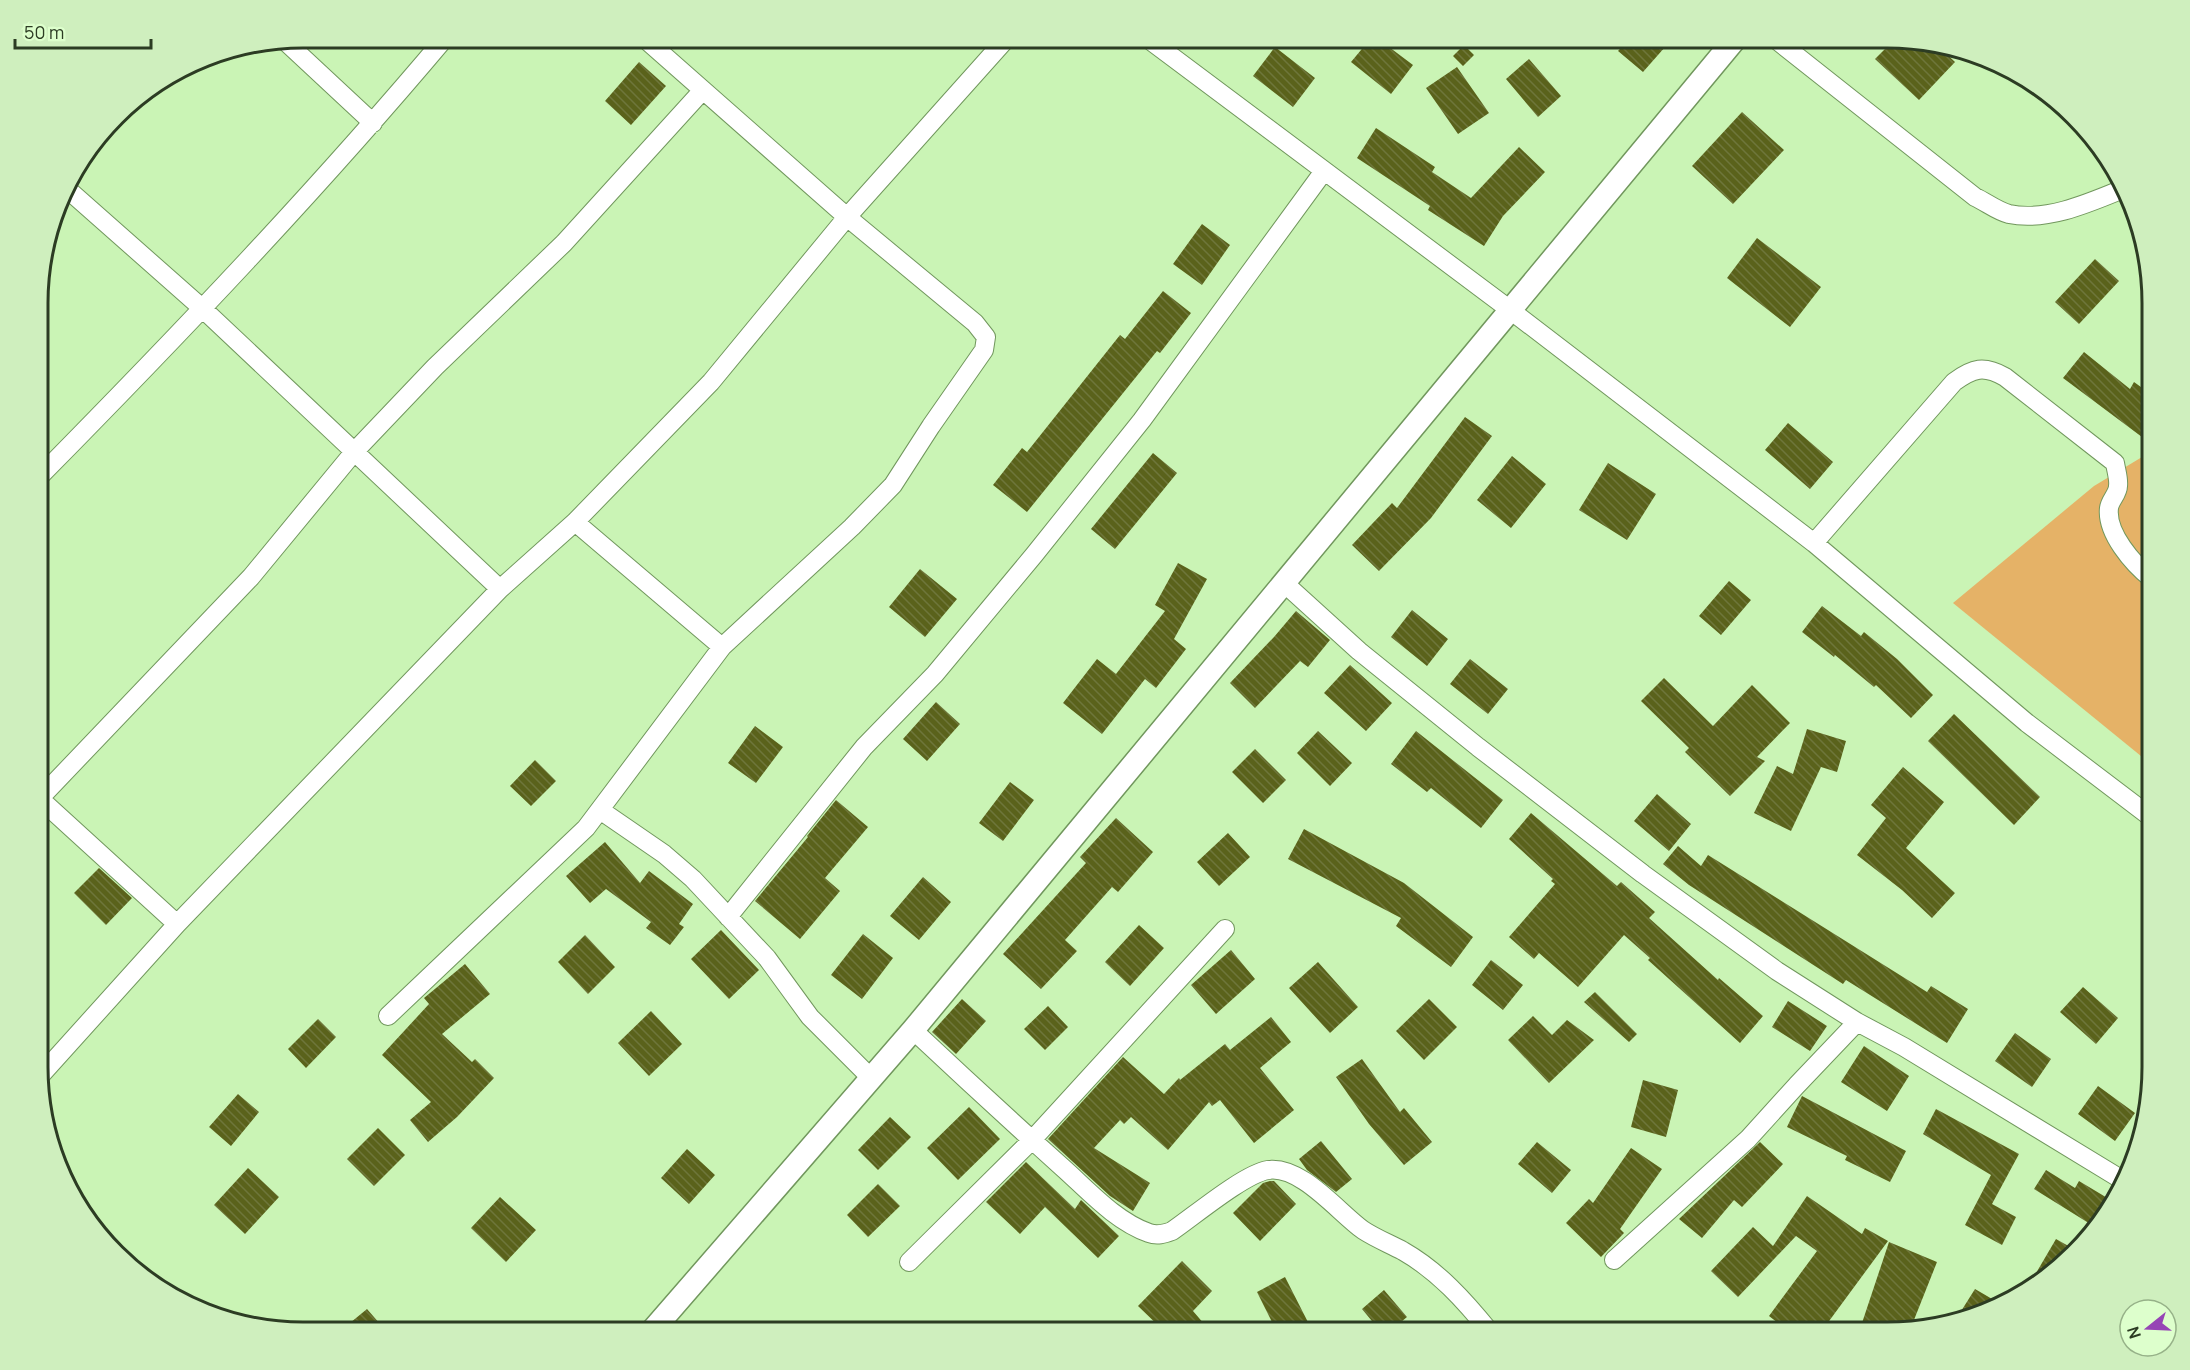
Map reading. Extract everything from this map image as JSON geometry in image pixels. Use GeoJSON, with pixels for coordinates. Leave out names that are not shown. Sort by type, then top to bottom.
{"type":"FeatureCollection","features":[{"type":"Feature","properties":{"kind":"street"},"geometry":{"type":"LineString","coordinates":[[48,468],[203,309],[373,123],[437,48]]}},
{"type":"Feature","properties":{"kind":"street"},"geometry":{"type":"LineString","coordinates":[[388,1016],[567,846],[600,810],[722,647],[852,527],[893,485],[984,350],[986,337],[975,323],[847,217],[655,48]]}},
{"type":"Feature","properties":{"kind":"street"},"geometry":{"type":"LineString","coordinates":[[48,1067],[177,924],[500,589],[575,522],[711,382],[847,217],[998,48]]}},
{"type":"Feature","properties":{"kind":"street"},"geometry":{"type":"LineString","coordinates":[[1160,48],[1509,309],[1814,543],[2027,723],[2142,810]]}},
{"type":"Feature","properties":{"kind":"street"},"geometry":{"type":"LineString","coordinates":[[660,1322],[913,1030],[1728,48]]}},
{"type":"Feature","properties":{"kind":"street"},"geometry":{"type":"LineString","coordinates":[[1787,48],[1975,197],[2006,213],[2032,217],[2066,209],[2117,191]]}},
{"type":"Feature","properties":{"kind":"street"},"geometry":{"type":"LineString","coordinates":[[293,49],[373,123]]}},
{"type":"Feature","properties":{"kind":"street"},"geometry":{"type":"LineString","coordinates":[[48,791],[251,577],[354,452],[435,367],[564,243],[703,90]]}},
{"type":"Feature","properties":{"kind":"street"},"geometry":{"type":"LineString","coordinates":[[728,917],[864,747],[934,674],[1034,555],[1142,420],[1324,171]]}},
{"type":"Feature","properties":{"kind":"street"},"geometry":{"type":"LineString","coordinates":[[72,194],[203,309],[500,589]]}},
{"type":"Feature","properties":{"kind":"street"},"geometry":{"type":"LineString","coordinates":[[1814,543],[1954,382],[1966,374],[1991,369],[2005,377],[2115,463],[2119,487],[2109,505],[2109,518],[2120,544],[2142,571]]}},
{"type":"Feature","properties":{"kind":"street"},"geometry":{"type":"LineString","coordinates":[[575,522],[722,647]]}},
{"type":"Feature","properties":{"kind":"street"},"geometry":{"type":"LineString","coordinates":[[1283,582],[1369,658],[1478,747],[1643,874],[1777,971],[1857,1022],[1914,1053],[2117,1177]]}},
{"type":"Feature","properties":{"kind":"street"},"geometry":{"type":"LineString","coordinates":[[48,806],[177,924]]}},
{"type":"Feature","properties":{"kind":"street"},"geometry":{"type":"LineString","coordinates":[[600,810],[664,854],[693,879],[767,958],[810,1017],[871,1078]]}},
{"type":"Feature","properties":{"kind":"street"},"geometry":{"type":"LineString","coordinates":[[909,1262],[1032,1140],[1225,929]]}},
{"type":"Feature","properties":{"kind":"street"},"geometry":{"type":"LineString","coordinates":[[1614,1260],[1748,1139],[1857,1022]]}},
{"type":"Feature","properties":{"kind":"street"},"geometry":{"type":"LineString","coordinates":[[913,1030],[1101,1202],[1126,1221],[1151,1234],[1172,1232],[1250,1176],[1269,1170],[1293,1175],[1301,1178],[1364,1230],[1427,1267],[1453,1289],[1481,1322]]}},
{"type":"Feature","properties":{"kind":"shaded area"},"geometry":{"type":"Polygon","coordinates":[[[2142,457],[2142,757],[1953,603],[2094,486],[2142,457]]]}},
{"type":"Feature","properties":{"kind":"building"},"geometry":{"type":"Polygon","coordinates":[[[1276,48],[1315,78],[1293,107],[1253,76],[1276,48]]]}},
{"type":"Feature","properties":{"kind":"building"},"geometry":{"type":"Polygon","coordinates":[[[1363,48],[1390,48],[1413,65],[1391,94],[1351,62],[1363,48]]]}},
{"type":"Feature","properties":{"kind":"building"},"geometry":{"type":"Polygon","coordinates":[[[1461,48],[1467,48],[1474,55],[1463,66],[1453,56],[1461,48]]]}},
{"type":"Feature","properties":{"kind":"building"},"geometry":{"type":"Polygon","coordinates":[[[1621,48],[1664,48],[1643,72],[1618,51],[1621,48]]]}},
{"type":"Feature","properties":{"kind":"building"},"geometry":{"type":"Polygon","coordinates":[[[1887,48],[1937,53],[1948,56],[1955,62],[1919,100],[1875,59],[1887,48]]]}},
{"type":"Feature","properties":{"kind":"building"},"geometry":{"type":"Polygon","coordinates":[[[1529,59],[1561,96],[1538,117],[1506,79],[1529,59]]]}},
{"type":"Feature","properties":{"kind":"building"},"geometry":{"type":"Polygon","coordinates":[[[639,62],[666,86],[631,125],[605,101],[639,62]]]}},
{"type":"Feature","properties":{"kind":"building"},"geometry":{"type":"Polygon","coordinates":[[[1457,67],[1489,113],[1458,134],[1426,88],[1457,67]]]}},
{"type":"Feature","properties":{"kind":"building"},"geometry":{"type":"Polygon","coordinates":[[[1742,112],[1784,150],[1733,204],[1692,166],[1742,112]]]}},
{"type":"Feature","properties":{"kind":"building"},"geometry":{"type":"Polygon","coordinates":[[[1376,128],[1435,167],[1432,172],[1471,198],[1519,147],[1545,172],[1503,216],[1484,246],[1428,210],[1430,206],[1357,158],[1376,128]]]}},
{"type":"Feature","properties":{"kind":"building"},"geometry":{"type":"Polygon","coordinates":[[[1202,224],[1230,245],[1202,285],[1173,264],[1202,224]]]}},
{"type":"Feature","properties":{"kind":"building"},"geometry":{"type":"Polygon","coordinates":[[[1757,238],[1821,287],[1790,327],[1727,278],[1757,238]]]}},
{"type":"Feature","properties":{"kind":"building"},"geometry":{"type":"Polygon","coordinates":[[[2095,259],[2119,281],[2079,324],[2055,302],[2095,259]]]}},
{"type":"Feature","properties":{"kind":"building"},"geometry":{"type":"Polygon","coordinates":[[[1163,291],[1191,313],[1160,353],[1157,351],[1027,512],[993,485],[1022,448],[1027,452],[1120,335],[1125,339],[1163,291]]]}},
{"type":"Feature","properties":{"kind":"building"},"geometry":{"type":"Polygon","coordinates":[[[2084,352],[2130,389],[2134,382],[2142,388],[2142,437],[2063,378],[2084,352]]]}},
{"type":"Feature","properties":{"kind":"building"},"geometry":{"type":"Polygon","coordinates":[[[1465,417],[1492,436],[1431,518],[1379,571],[1352,545],[1392,503],[1397,508],[1465,417]]]}},
{"type":"Feature","properties":{"kind":"building"},"geometry":{"type":"Polygon","coordinates":[[[1788,423],[1833,462],[1810,489],[1765,450],[1788,423]]]}},
{"type":"Feature","properties":{"kind":"building"},"geometry":{"type":"Polygon","coordinates":[[[1153,453],[1177,473],[1115,549],[1091,529],[1153,453]]]}},
{"type":"Feature","properties":{"kind":"building"},"geometry":{"type":"Polygon","coordinates":[[[1512,456],[1546,484],[1511,528],[1477,500],[1512,456]]]}},
{"type":"Feature","properties":{"kind":"building"},"geometry":{"type":"Polygon","coordinates":[[[1608,463],[1656,494],[1627,540],[1579,510],[1608,463]]]}},
{"type":"Feature","properties":{"kind":"building"},"geometry":{"type":"Polygon","coordinates":[[[1178,563],[1207,579],[1174,639],[1186,649],[1156,688],[1145,679],[1102,734],[1063,703],[1097,659],[1116,674],[1165,611],[1155,605],[1178,563]]]}},
{"type":"Feature","properties":{"kind":"building"},"geometry":{"type":"Polygon","coordinates":[[[920,569],[957,599],[925,637],[889,607],[920,569]]]}},
{"type":"Feature","properties":{"kind":"building"},"geometry":{"type":"Polygon","coordinates":[[[1729,581],[1751,600],[1721,635],[1699,616],[1729,581]]]}},
{"type":"Feature","properties":{"kind":"building"},"geometry":{"type":"Polygon","coordinates":[[[1822,606],[1861,636],[1864,632],[1897,659],[1933,695],[1911,718],[1876,685],[1874,687],[1802,632],[1822,606]]]}},
{"type":"Feature","properties":{"kind":"building"},"geometry":{"type":"Polygon","coordinates":[[[1412,610],[1448,639],[1427,666],[1391,637],[1412,610]]]}},
{"type":"Feature","properties":{"kind":"building"},"geometry":{"type":"Polygon","coordinates":[[[1296,611],[1330,640],[1308,667],[1300,661],[1255,708],[1230,683],[1296,611]]]}},
{"type":"Feature","properties":{"kind":"building"},"geometry":{"type":"Polygon","coordinates":[[[1470,659],[1508,689],[1488,714],[1450,684],[1470,659]]]}},
{"type":"Feature","properties":{"kind":"building"},"geometry":{"type":"Polygon","coordinates":[[[1350,665],[1392,703],[1366,731],[1324,693],[1350,665]]]}},
{"type":"Feature","properties":{"kind":"building"},"geometry":{"type":"Polygon","coordinates":[[[1664,678],[1713,726],[1752,685],[1790,723],[1757,757],[1765,761],[1730,796],[1685,752],[1689,748],[1641,701],[1664,678]]]}},
{"type":"Feature","properties":{"kind":"building"},"geometry":{"type":"Polygon","coordinates":[[[936,702],[960,724],[927,761],[903,739],[936,702]]]}},
{"type":"Feature","properties":{"kind":"building"},"geometry":{"type":"Polygon","coordinates":[[[1954,714],[2040,797],[2014,825],[1928,741],[1954,714]]]}},
{"type":"Feature","properties":{"kind":"building"},"geometry":{"type":"Polygon","coordinates":[[[755,726],[783,747],[756,783],[728,763],[755,726]]]}},
{"type":"Feature","properties":{"kind":"building"},"geometry":{"type":"Polygon","coordinates":[[[1807,729],[1846,741],[1837,772],[1821,767],[1791,831],[1754,813],[1777,766],[1793,774],[1807,729]]]}},
{"type":"Feature","properties":{"kind":"building"},"geometry":{"type":"Polygon","coordinates":[[[1318,731],[1352,763],[1330,786],[1297,753],[1318,731]]]}},
{"type":"Feature","properties":{"kind":"building"},"geometry":{"type":"Polygon","coordinates":[[[1416,731],[1503,800],[1481,828],[1431,788],[1427,792],[1391,764],[1416,731]]]}},
{"type":"Feature","properties":{"kind":"building"},"geometry":{"type":"Polygon","coordinates":[[[1255,749],[1286,780],[1263,803],[1232,772],[1255,749]]]}},
{"type":"Feature","properties":{"kind":"building"},"geometry":{"type":"Polygon","coordinates":[[[535,760],[556,781],[531,806],[510,786],[535,760]]]}},
{"type":"Feature","properties":{"kind":"building"},"geometry":{"type":"Polygon","coordinates":[[[1903,767],[1944,802],[1906,848],[1955,893],[1932,918],[1902,890],[1857,855],[1886,818],[1871,805],[1903,767]]]}},
{"type":"Feature","properties":{"kind":"building"},"geometry":{"type":"Polygon","coordinates":[[[1010,782],[1034,800],[1003,841],[979,823],[1010,782]]]}},
{"type":"Feature","properties":{"kind":"building"},"geometry":{"type":"Polygon","coordinates":[[[1657,794],[1691,824],[1669,851],[1634,821],[1657,794]]]}},
{"type":"Feature","properties":{"kind":"building"},"geometry":{"type":"Polygon","coordinates":[[[836,800],[868,827],[825,878],[840,891],[800,939],[755,901],[836,800]]]}},
{"type":"Feature","properties":{"kind":"building"},"geometry":{"type":"Polygon","coordinates":[[[1531,813],[1617,886],[1621,882],[1655,912],[1649,918],[1718,980],[1719,978],[1763,1016],[1740,1043],[1648,960],[1650,958],[1624,935],[1578,987],[1539,953],[1534,959],[1509,937],[1555,884],[1551,881],[1553,879],[1509,839],[1531,813]]]}},
{"type":"Feature","properties":{"kind":"building"},"geometry":{"type":"Polygon","coordinates":[[[1116,818],[1153,852],[1118,892],[1112,887],[1065,940],[1077,951],[1041,989],[1003,954],[1086,863],[1080,857],[1116,818]]]}},
{"type":"Feature","properties":{"kind":"building"},"geometry":{"type":"Polygon","coordinates":[[[1304,829],[1404,883],[1473,937],[1451,967],[1396,926],[1401,918],[1288,859],[1304,829]]]}},
{"type":"Feature","properties":{"kind":"building"},"geometry":{"type":"Polygon","coordinates":[[[1228,833],[1250,857],[1219,886],[1197,862],[1228,833]]]}},
{"type":"Feature","properties":{"kind":"building"},"geometry":{"type":"Polygon","coordinates":[[[605,842],[640,883],[649,871],[693,904],[679,924],[684,927],[670,945],[646,928],[651,922],[606,889],[590,903],[566,876],[605,842]]]}},
{"type":"Feature","properties":{"kind":"building"},"geometry":{"type":"Polygon","coordinates":[[[1678,846],[1701,866],[1708,855],[1927,992],[1931,986],[1968,1009],[1947,1043],[1846,980],[1843,984],[1689,885],[1663,864],[1678,846]]]}},
{"type":"Feature","properties":{"kind":"building"},"geometry":{"type":"Polygon","coordinates":[[[99,868],[132,898],[106,925],[74,893],[99,868]]]}},
{"type":"Feature","properties":{"kind":"building"},"geometry":{"type":"Polygon","coordinates":[[[923,877],[951,902],[919,940],[890,916],[923,877]]]}},
{"type":"Feature","properties":{"kind":"building"},"geometry":{"type":"Polygon","coordinates":[[[1139,925],[1164,948],[1130,986],[1105,962],[1139,925]]]}},
{"type":"Feature","properties":{"kind":"building"},"geometry":{"type":"Polygon","coordinates":[[[721,930],[759,970],[729,999],[691,959],[721,930]]]}},
{"type":"Feature","properties":{"kind":"building"},"geometry":{"type":"Polygon","coordinates":[[[863,934],[893,958],[862,999],[831,975],[863,934]]]}},
{"type":"Feature","properties":{"kind":"building"},"geometry":{"type":"Polygon","coordinates":[[[585,935],[615,967],[588,994],[558,962],[585,935]]]}},
{"type":"Feature","properties":{"kind":"building"},"geometry":{"type":"Polygon","coordinates":[[[1231,950],[1255,979],[1216,1014],[1191,985],[1231,950]]]}},
{"type":"Feature","properties":{"kind":"building"},"geometry":{"type":"Polygon","coordinates":[[[1491,960],[1523,985],[1503,1010],[1472,985],[1491,960]]]}},
{"type":"Feature","properties":{"kind":"building"},"geometry":{"type":"Polygon","coordinates":[[[1318,962],[1358,1007],[1330,1033],[1289,988],[1318,962]]]}},
{"type":"Feature","properties":{"kind":"building"},"geometry":{"type":"Polygon","coordinates":[[[465,964],[490,994],[442,1034],[472,1062],[475,1059],[494,1078],[457,1117],[428,1142],[410,1120],[431,1102],[382,1055],[429,1004],[424,998],[465,964]]]}},
{"type":"Feature","properties":{"kind":"building"},"geometry":{"type":"Polygon","coordinates":[[[2083,987],[2118,1018],[2096,1044],[2060,1012],[2083,987]]]}},
{"type":"Feature","properties":{"kind":"building"},"geometry":{"type":"Polygon","coordinates":[[[1595,992],[1637,1034],[1629,1042],[1584,1002],[1595,992]]]}},
{"type":"Feature","properties":{"kind":"building"},"geometry":{"type":"Polygon","coordinates":[[[962,999],[986,1021],[956,1054],[932,1032],[962,999]]]}},
{"type":"Feature","properties":{"kind":"building"},"geometry":{"type":"Polygon","coordinates":[[[1429,999],[1457,1027],[1424,1060],[1396,1031],[1429,999]]]}},
{"type":"Feature","properties":{"kind":"building"},"geometry":{"type":"Polygon","coordinates":[[[1788,1001],[1827,1026],[1810,1051],[1772,1027],[1788,1001]]]}},
{"type":"Feature","properties":{"kind":"building"},"geometry":{"type":"Polygon","coordinates":[[[1048,1006],[1068,1027],[1045,1050],[1024,1029],[1048,1006]]]}},
{"type":"Feature","properties":{"kind":"building"},"geometry":{"type":"Polygon","coordinates":[[[651,1011],[682,1044],[649,1076],[618,1043],[651,1011]]]}},
{"type":"Feature","properties":{"kind":"building"},"geometry":{"type":"Polygon","coordinates":[[[1533,1016],[1552,1035],[1567,1020],[1594,1040],[1549,1083],[1508,1040],[1533,1016]]]}},
{"type":"Feature","properties":{"kind":"building"},"geometry":{"type":"Polygon","coordinates":[[[1271,1017],[1291,1042],[1260,1068],[1294,1110],[1254,1143],[1220,1100],[1212,1106],[1209,1102],[1168,1150],[1131,1117],[1124,1124],[1120,1120],[1094,1148],[1150,1183],[1133,1211],[1110,1196],[1048,1139],[1123,1057],[1164,1094],[1179,1078],[1180,1080],[1225,1044],[1230,1050],[1271,1017]]]}},
{"type":"Feature","properties":{"kind":"building"},"geometry":{"type":"Polygon","coordinates":[[[318,1019],[336,1037],[306,1068],[288,1049],[318,1019]]]}},
{"type":"Feature","properties":{"kind":"building"},"geometry":{"type":"Polygon","coordinates":[[[2015,1033],[2051,1059],[2032,1087],[1995,1061],[2015,1033]]]}},
{"type":"Feature","properties":{"kind":"building"},"geometry":{"type":"Polygon","coordinates":[[[1864,1046],[1909,1076],[1887,1111],[1841,1082],[1864,1046]]]}},
{"type":"Feature","properties":{"kind":"building"},"geometry":{"type":"Polygon","coordinates":[[[1362,1059],[1400,1112],[1404,1108],[1432,1142],[1404,1165],[1369,1124],[1336,1077],[1362,1059]]]}},
{"type":"Feature","properties":{"kind":"building"},"geometry":{"type":"Polygon","coordinates":[[[1643,1080],[1678,1090],[1666,1137],[1631,1127],[1643,1080]]]}},
{"type":"Feature","properties":{"kind":"building"},"geometry":{"type":"Polygon","coordinates":[[[2098,1086],[2135,1113],[2115,1141],[2078,1114],[2098,1086]]]}},
{"type":"Feature","properties":{"kind":"building"},"geometry":{"type":"Polygon","coordinates":[[[238,1094],[259,1112],[231,1146],[209,1127],[238,1094]]]}},
{"type":"Feature","properties":{"kind":"building"},"geometry":{"type":"Polygon","coordinates":[[[1802,1096],[1906,1151],[1890,1182],[1845,1160],[1847,1156],[1787,1127],[1802,1096]]]}},
{"type":"Feature","properties":{"kind":"building"},"geometry":{"type":"Polygon","coordinates":[[[969,1107],[1000,1139],[958,1180],[927,1148],[969,1107]]]}},
{"type":"Feature","properties":{"kind":"building"},"geometry":{"type":"Polygon","coordinates":[[[1936,1109],[2019,1154],[1992,1204],[2016,1217],[2002,1245],[1965,1225],[1991,1175],[1923,1134],[1936,1109]]]}},
{"type":"Feature","properties":{"kind":"building"},"geometry":{"type":"Polygon","coordinates":[[[890,1117],[911,1137],[878,1170],[858,1150],[890,1117]]]}},
{"type":"Feature","properties":{"kind":"building"},"geometry":{"type":"Polygon","coordinates":[[[378,1128],[405,1155],[374,1186],[347,1159],[378,1128]]]}},
{"type":"Feature","properties":{"kind":"building"},"geometry":{"type":"Polygon","coordinates":[[[1321,1141],[1352,1179],[1336,1192],[1307,1170],[1299,1159],[1321,1141]]]}},
{"type":"Feature","properties":{"kind":"building"},"geometry":{"type":"Polygon","coordinates":[[[1537,1142],[1571,1170],[1552,1193],[1518,1164],[1537,1142]]]}},
{"type":"Feature","properties":{"kind":"building"},"geometry":{"type":"Polygon","coordinates":[[[1760,1142],[1783,1164],[1742,1207],[1734,1200],[1702,1238],[1679,1219],[1760,1142]]]}},
{"type":"Feature","properties":{"kind":"building"},"geometry":{"type":"Polygon","coordinates":[[[1631,1148],[1662,1169],[1620,1229],[1624,1233],[1601,1257],[1566,1223],[1589,1199],[1593,1203],[1631,1148]]]}},
{"type":"Feature","properties":{"kind":"building"},"geometry":{"type":"Polygon","coordinates":[[[687,1149],[715,1175],[689,1204],[661,1178],[687,1149]]]}},
{"type":"Feature","properties":{"kind":"building"},"geometry":{"type":"Polygon","coordinates":[[[1026,1162],[1075,1209],[1081,1200],[1119,1236],[1098,1258],[1045,1207],[1020,1234],[986,1202],[1026,1162]]]}},
{"type":"Feature","properties":{"kind":"building"},"geometry":{"type":"Polygon","coordinates":[[[248,1168],[279,1197],[245,1234],[214,1205],[248,1168]]]}},
{"type":"Feature","properties":{"kind":"building"},"geometry":{"type":"Polygon","coordinates":[[[2046,1170],[2075,1188],[2079,1181],[2106,1197],[2088,1223],[2034,1189],[2046,1170]]]}},
{"type":"Feature","properties":{"kind":"building"},"geometry":{"type":"Polygon","coordinates":[[[1274,1181],[1296,1204],[1260,1241],[1233,1213],[1263,1183],[1274,1181]]]}},
{"type":"Feature","properties":{"kind":"building"},"geometry":{"type":"Polygon","coordinates":[[[878,1184],[900,1206],[868,1237],[847,1215],[878,1184]]]}},
{"type":"Feature","properties":{"kind":"building"},"geometry":{"type":"Polygon","coordinates":[[[1807,1196],[1862,1234],[1865,1228],[1888,1241],[1828,1322],[1777,1322],[1769,1316],[1817,1251],[1796,1236],[1738,1297],[1711,1271],[1753,1227],[1773,1246],[1807,1196]]]}},
{"type":"Feature","properties":{"kind":"building"},"geometry":{"type":"Polygon","coordinates":[[[500,1197],[536,1230],[506,1262],[471,1228],[500,1197]]]}},
{"type":"Feature","properties":{"kind":"building"},"geometry":{"type":"Polygon","coordinates":[[[2056,1239],[2068,1246],[2055,1259],[2036,1274],[2056,1239]]]}},
{"type":"Feature","properties":{"kind":"building"},"geometry":{"type":"Polygon","coordinates":[[[1889,1242],[1937,1262],[1914,1320],[1862,1322],[1889,1242]]]}},
{"type":"Feature","properties":{"kind":"building"},"geometry":{"type":"Polygon","coordinates":[[[1182,1261],[1212,1291],[1193,1311],[1202,1322],[1155,1322],[1138,1306],[1182,1261]]]}},
{"type":"Feature","properties":{"kind":"building"},"geometry":{"type":"Polygon","coordinates":[[[1285,1277],[1308,1322],[1272,1322],[1257,1292],[1285,1277]]]}},
{"type":"Feature","properties":{"kind":"building"},"geometry":{"type":"Polygon","coordinates":[[[1975,1289],[1993,1299],[1985,1303],[1962,1310],[1975,1289]]]}},
{"type":"Feature","properties":{"kind":"building"},"geometry":{"type":"Polygon","coordinates":[[[1384,1290],[1407,1317],[1401,1322],[1373,1322],[1362,1309],[1384,1290]]]}},
{"type":"Feature","properties":{"kind":"building"},"geometry":{"type":"Polygon","coordinates":[[[367,1309],[378,1322],[351,1322],[367,1309]]]}}]}
